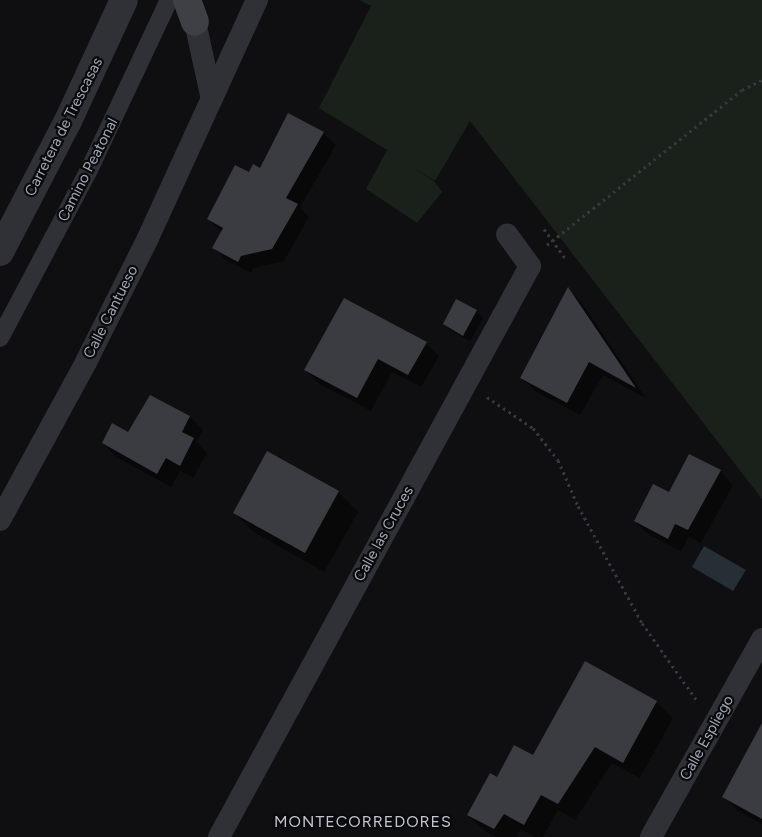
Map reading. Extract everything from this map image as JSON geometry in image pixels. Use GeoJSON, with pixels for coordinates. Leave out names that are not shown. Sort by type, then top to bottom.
{"type":"FeatureCollection","features":[{"type":"Feature","properties":{"kind":"street","name":"Carretera de Trescasas"},"geometry":{"type":"LineString","coordinates":[[0,252],[68,121],[124,0]]}},
{"type":"Feature","properties":{"kind":"street","name":"Camino Peatonal"},"geometry":{"type":"LineString","coordinates":[[0,338],[88,172],[169,0]]}},
{"type":"Feature","properties":{"kind":"street","name":"Calle Cantueso"},"geometry":{"type":"LineString","coordinates":[[0,520],[86,362],[126,282],[257,0]]}},
{"type":"Feature","properties":{"kind":"street"},"geometry":{"type":"LineString","coordinates":[[191,7],[212,99]]}},
{"type":"Feature","properties":{"kind":"street"},"geometry":{"type":"LineString","coordinates":[[507,234],[526,262]]}},
{"type":"Feature","properties":{"kind":"street","name":"Calle las Cruces"},"geometry":{"type":"LineString","coordinates":[[219,837],[530,266],[526,262]]}},
{"type":"Feature","properties":{"kind":"street","name":"Calle Espliego"},"geometry":{"type":"LineString","coordinates":[[651,837],[762,639]]}},
{"type":"Feature","properties":{"kind":"path"},"geometry":{"type":"LineString","coordinates":[[526,262],[742,90],[762,80]]}},
{"type":"Feature","properties":{"kind":"path"},"geometry":{"type":"LineString","coordinates":[[544,229],[566,259]]}},
{"type":"Feature","properties":{"kind":"path"},"geometry":{"type":"LineString","coordinates":[[468,380],[489,398],[533,428],[558,460],[578,506],[642,624],[715,724]]}},
{"type":"Feature","properties":{"kind":"shaded area"},"geometry":{"type":"Polygon","coordinates":[[[359,0],[762,0],[762,499],[470,121],[435,181],[412,167],[435,182],[442,192],[417,223],[366,189],[387,150],[319,108],[371,6],[359,0]]]}},
{"type":"Feature","properties":{"kind":"shaded area"},"geometry":{"type":"Polygon","coordinates":[[[704,546],[746,570],[733,591],[692,567],[704,546]]]}},
{"type":"Feature","properties":{"kind":"building"},"geometry":{"type":"Polygon","coordinates":[[[288,113],[324,132],[286,198],[298,204],[272,249],[241,256],[238,262],[212,248],[223,228],[207,219],[235,165],[249,172],[253,164],[260,168],[288,113]]]}},
{"type":"Feature","properties":{"kind":"building"},"geometry":{"type":"Polygon","coordinates":[[[568,287],[636,388],[589,362],[567,403],[520,378],[568,287]]]}},
{"type":"Feature","properties":{"kind":"building"},"geometry":{"type":"Polygon","coordinates":[[[344,298],[427,342],[408,375],[378,359],[357,398],[304,370],[344,298]]]}},
{"type":"Feature","properties":{"kind":"building"},"geometry":{"type":"Polygon","coordinates":[[[456,299],[477,310],[463,336],[443,324],[456,299]]]}},
{"type":"Feature","properties":{"kind":"building"},"geometry":{"type":"Polygon","coordinates":[[[150,395],[190,416],[182,432],[194,438],[180,466],[166,458],[157,474],[102,443],[112,423],[128,432],[150,395]]]}},
{"type":"Feature","properties":{"kind":"building"},"geometry":{"type":"Polygon","coordinates":[[[267,451],[339,491],[305,553],[233,513],[267,451]]]}},
{"type":"Feature","properties":{"kind":"building"},"geometry":{"type":"Polygon","coordinates":[[[689,454],[721,470],[688,530],[675,524],[668,539],[634,521],[653,484],[669,492],[689,454]]]}},
{"type":"Feature","properties":{"kind":"building"},"geometry":{"type":"Polygon","coordinates":[[[585,661],[657,701],[623,763],[595,747],[558,804],[541,795],[524,825],[504,814],[494,829],[467,815],[490,773],[497,777],[514,745],[533,755],[585,661]]]}},
{"type":"Feature","properties":{"kind":"building"},"geometry":{"type":"Polygon","coordinates":[[[762,723],[762,819],[722,797],[762,723]]]}},
{"type":"Feature","properties":{"kind":"district","name":"MONTECORREDORES"},"geometry":{"type":"Point","coordinates":[363,822]}}]}
